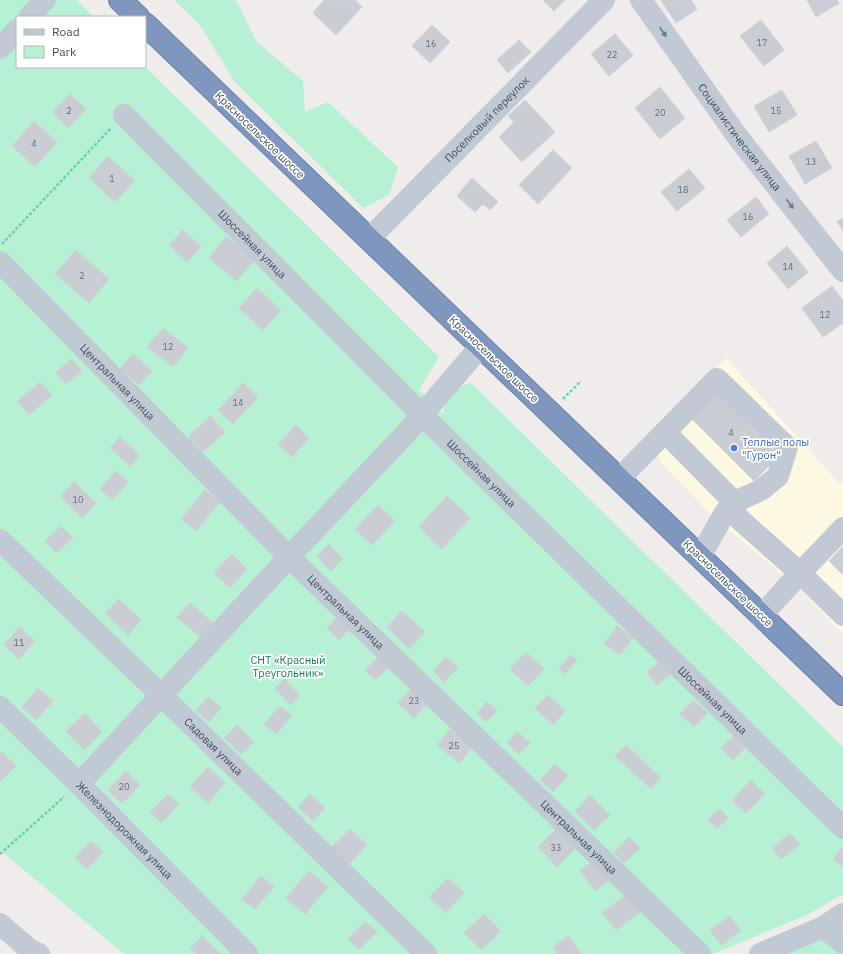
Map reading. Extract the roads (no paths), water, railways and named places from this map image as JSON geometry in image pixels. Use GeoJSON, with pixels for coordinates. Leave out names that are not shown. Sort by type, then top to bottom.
{"type":"FeatureCollection","features":[{"type":"Feature","properties":{"kind":"highway"},"geometry":{"type":"LineString","coordinates":[[120,0],[137,16]]}},
{"type":"Feature","properties":{"kind":"highway","name":"Красносельское шоссе"},"geometry":{"type":"LineString","coordinates":[[146,25],[843,694]]}},
{"type":"Feature","properties":{"kind":"street"},"geometry":{"type":"LineString","coordinates":[[30,16],[45,0]]}},
{"type":"Feature","properties":{"kind":"street","name":"Поселковый переулок"},"geometry":{"type":"LineString","coordinates":[[369,239],[604,0]]}},
{"type":"Feature","properties":{"kind":"street","name":"Социалистическая улица"},"geometry":{"type":"LineString","coordinates":[[641,0],[737,136],[843,271]]}},
{"type":"Feature","properties":{"kind":"street"},"geometry":{"type":"LineString","coordinates":[[0,48],[16,31]]}},
{"type":"Feature","properties":{"kind":"street","name":"Шоссейная улица"},"geometry":{"type":"LineString","coordinates":[[124,114],[422,415],[843,828]]}},
{"type":"Feature","properties":{"kind":"street","name":"Центральная улица"},"geometry":{"type":"LineString","coordinates":[[0,262],[289,557],[700,954]]}},
{"type":"Feature","properties":{"kind":"street"},"geometry":{"type":"LineString","coordinates":[[79,784],[408,431],[481,346]]}},
{"type":"Feature","properties":{"kind":"street"},"geometry":{"type":"LineString","coordinates":[[619,479],[717,379],[787,447],[778,476],[761,490],[734,502],[724,514],[700,557]]}},
{"type":"Feature","properties":{"kind":"street"},"geometry":{"type":"LineString","coordinates":[[665,432],[734,502],[737,517],[800,573],[843,615]]}},
{"type":"Feature","properties":{"kind":"street"},"geometry":{"type":"LineString","coordinates":[[761,616],[843,528]]}},
{"type":"Feature","properties":{"kind":"street","name":"Садовая улица"},"geometry":{"type":"LineString","coordinates":[[0,540],[426,954]]}},
{"type":"Feature","properties":{"kind":"street","name":"Железнодорожная улица"},"geometry":{"type":"LineString","coordinates":[[0,708],[79,784],[247,954]]}},
{"type":"Feature","properties":{"kind":"street"},"geometry":{"type":"LineString","coordinates":[[760,954],[822,926],[843,914]]}},
{"type":"Feature","properties":{"kind":"street"},"geometry":{"type":"LineString","coordinates":[[0,924],[30,950],[39,954]]}},
{"type":"Feature","properties":{"kind":"street"},"geometry":{"type":"LineString","coordinates":[[822,926],[843,943]]}},
{"type":"Feature","properties":{"kind":"place","name":"Теплые полы \"Гурон\""},"geometry":{"type":"Point","coordinates":[734,448]}},
{"type":"Feature","properties":{"kind":"park label","name":"СНТ «Красный Треугольник»"},"geometry":{"type":"Point","coordinates":[288,666]}}]}
